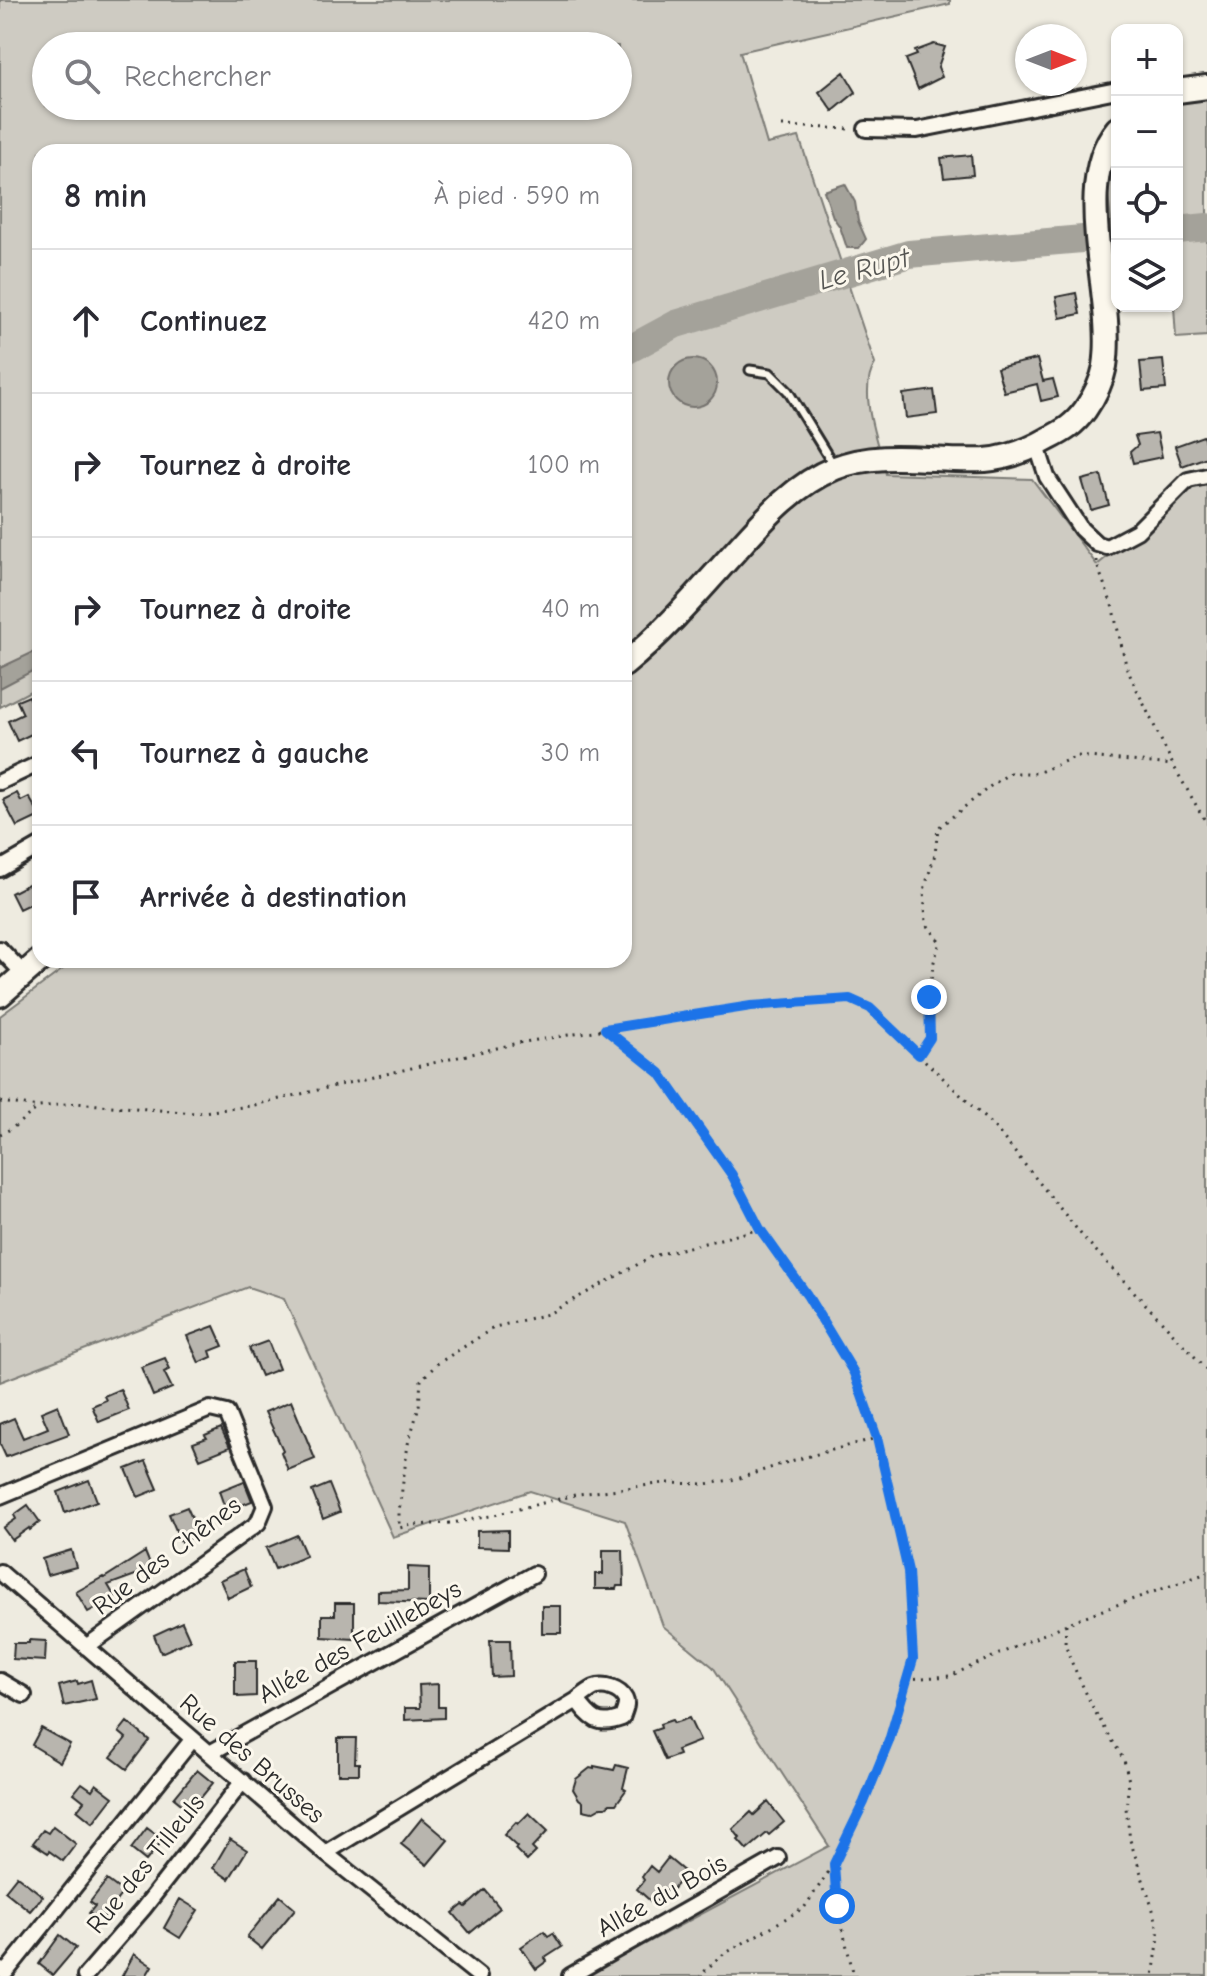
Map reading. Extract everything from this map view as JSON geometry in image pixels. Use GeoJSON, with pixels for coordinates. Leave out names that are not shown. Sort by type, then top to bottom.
{"type":"FeatureCollection","features":[{"type":"Feature","properties":{"kind":"main road"},"geometry":{"type":"LineString","coordinates":[[1183,90],[1207,87]]}},
{"type":"Feature","properties":{"kind":"main road"},"geometry":{"type":"LineString","coordinates":[[632,659],[655,640],[780,502],[835,468],[898,457],[986,460],[1037,446],[1070,427],[1098,389],[1105,367],[1096,179],[1102,155],[1111,139]]}},
{"type":"Feature","properties":{"kind":"main road"},"geometry":{"type":"LineString","coordinates":[[0,995],[32,967]]}},
{"type":"Feature","properties":{"kind":"street"},"geometry":{"type":"LineString","coordinates":[[866,129],[917,130],[1111,91]]}},
{"type":"Feature","properties":{"kind":"street"},"geometry":{"type":"LineString","coordinates":[[1037,446],[1047,477],[1081,529],[1097,544],[1107,547],[1137,531],[1188,480],[1207,476]]}},
{"type":"Feature","properties":{"kind":"street"},"geometry":{"type":"LineString","coordinates":[[0,782],[32,767]]}},
{"type":"Feature","properties":{"kind":"street"},"geometry":{"type":"LineString","coordinates":[[0,869],[32,851]]}},
{"type":"Feature","properties":{"kind":"street"},"geometry":{"type":"LineString","coordinates":[[0,949],[32,967]]}},
{"type":"Feature","properties":{"kind":"street","name":"Rue des Chênes"},"geometry":{"type":"LineString","coordinates":[[0,1496],[210,1409],[227,1413],[265,1506],[258,1523],[86,1647]]}},
{"type":"Feature","properties":{"kind":"street","name":"Rue des Brusses"},"geometry":{"type":"LineString","coordinates":[[0,1572],[325,1853],[479,1976]]}},
{"type":"Feature","properties":{"kind":"street","name":"Allée des Feuillebeys"},"geometry":{"type":"LineString","coordinates":[[210,1753],[534,1574]]}},
{"type":"Feature","properties":{"kind":"street"},"geometry":{"type":"LineString","coordinates":[[0,1681],[24,1695]]}},
{"type":"Feature","properties":{"kind":"street"},"geometry":{"type":"LineString","coordinates":[[325,1853],[577,1700]]}},
{"type":"Feature","properties":{"kind":"street"},"geometry":{"type":"LineString","coordinates":[[0,1970],[6,1972],[192,1740]]}},
{"type":"Feature","properties":{"kind":"street","name":"Rue des Tilleuls"},"geometry":{"type":"LineString","coordinates":[[85,1976],[143,1909],[243,1781]]}},
{"type":"Feature","properties":{"kind":"street","name":"Allée du Bois"},"geometry":{"type":"LineString","coordinates":[[570,1976],[778,1858]]}},
{"type":"Feature","properties":{"kind":"lane"},"geometry":{"type":"LineString","coordinates":[[750,370],[770,373],[788,391],[835,468]]}},
{"type":"Feature","properties":{"kind":"path"},"geometry":{"type":"LineString","coordinates":[[782,126],[866,129]]}},
{"type":"Feature","properties":{"kind":"path"},"geometry":{"type":"LineString","coordinates":[[1097,544],[1097,565],[1112,605],[1127,669],[1173,765],[1207,824]]}},
{"type":"Feature","properties":{"kind":"path"},"geometry":{"type":"LineString","coordinates":[[919,1055],[930,1038],[929,997],[940,942],[926,923],[924,890],[935,854],[938,828],[1010,773],[1037,773],[1077,756],[1173,765]]}},
{"type":"Feature","properties":{"kind":"path"},"geometry":{"type":"LineString","coordinates":[[0,1102],[39,1107],[75,1103],[195,1113],[236,1108],[353,1083],[518,1043],[751,1006],[850,999],[870,1008],[996,1129],[1084,1238],[1207,1370]]}},
{"type":"Feature","properties":{"kind":"path"},"geometry":{"type":"LineString","coordinates":[[605,1029],[660,1073],[732,1175],[760,1229],[807,1295],[854,1373],[877,1438],[908,1571],[913,1659],[889,1741],[834,1864],[804,1908],[719,1957],[700,1976]]}},
{"type":"Feature","properties":{"kind":"path"},"geometry":{"type":"LineString","coordinates":[[0,1134],[39,1107]]}},
{"type":"Feature","properties":{"kind":"path"},"geometry":{"type":"LineString","coordinates":[[760,1229],[653,1256],[548,1314],[495,1327],[437,1364],[421,1380],[419,1407],[408,1444],[399,1528],[490,1516],[579,1494],[665,1483],[706,1484],[737,1479],[877,1438]]}},
{"type":"Feature","properties":{"kind":"path"},"geometry":{"type":"LineString","coordinates":[[907,1679],[950,1676],[1066,1624],[1207,1573]]}},
{"type":"Feature","properties":{"kind":"path"},"geometry":{"type":"LineString","coordinates":[[1066,1624],[1065,1643],[1071,1661],[1094,1710],[1124,1760],[1129,1781],[1126,1808],[1130,1840],[1159,1937],[1153,1976]]}},
{"type":"Feature","properties":{"kind":"path"},"geometry":{"type":"LineString","coordinates":[[834,1864],[837,1906],[854,1976]]}},
{"type":"Feature","properties":{"kind":"shaded area"},"geometry":{"type":"Polygon","coordinates":[[[0,0],[950,0],[950,4],[740,52],[767,144],[799,137],[875,364],[870,375],[868,403],[886,474],[1032,479],[1097,565],[1193,487],[1207,483],[1207,1976],[585,1976],[829,1846],[713,1667],[663,1626],[625,1521],[530,1491],[393,1537],[284,1299],[248,1287],[0,1382],[0,1016],[64,968],[632,968],[632,144],[32,144],[32,690],[0,707],[0,0]]]}},
{"type":"Feature","properties":{"kind":"shaded area"},"geometry":{"type":"Polygon","coordinates":[[[1207,97],[1207,336],[1176,338],[1174,312],[1183,312],[1183,99],[1207,97]]]}},
{"type":"Feature","properties":{"kind":"shaded area"},"geometry":{"type":"Polygon","coordinates":[[[1111,157],[1111,222],[1108,194],[1111,157]]]}},
{"type":"Feature","properties":{"kind":"shaded area"},"geometry":{"type":"Polygon","coordinates":[[[845,184],[855,202],[858,221],[866,239],[859,248],[847,248],[824,191],[845,184]]]}},
{"type":"Feature","properties":{"kind":"shaded area"},"geometry":{"type":"Polygon","coordinates":[[[693,359],[710,366],[717,383],[710,400],[693,407],[676,400],[669,383],[676,366],[693,359]]]}},
{"type":"Feature","properties":{"kind":"shaded area"},"geometry":{"type":"Polygon","coordinates":[[[32,653],[32,671],[0,688],[0,668],[32,653]]]}},
{"type":"Feature","properties":{"kind":"building"},"geometry":{"type":"Polygon","coordinates":[[[934,44],[945,47],[938,67],[942,77],[918,89],[906,59],[917,55],[915,51],[934,44]]]}},
{"type":"Feature","properties":{"kind":"building"},"geometry":{"type":"Polygon","coordinates":[[[844,72],[856,92],[833,111],[819,92],[844,72]]]}},
{"type":"Feature","properties":{"kind":"building"},"geometry":{"type":"Polygon","coordinates":[[[971,155],[973,175],[944,178],[941,158],[971,155]]]}},
{"type":"Feature","properties":{"kind":"building"},"geometry":{"type":"Polygon","coordinates":[[[1076,293],[1080,314],[1060,318],[1056,297],[1076,293]]]}},
{"type":"Feature","properties":{"kind":"building"},"geometry":{"type":"Polygon","coordinates":[[[1037,359],[1043,381],[1053,379],[1058,397],[1041,401],[1037,384],[1004,392],[997,368],[1037,359]]]}},
{"type":"Feature","properties":{"kind":"building"},"geometry":{"type":"Polygon","coordinates":[[[1163,360],[1166,389],[1143,391],[1140,362],[1163,360]]]}},
{"type":"Feature","properties":{"kind":"building"},"geometry":{"type":"Polygon","coordinates":[[[934,390],[937,414],[906,418],[903,394],[934,390]]]}},
{"type":"Feature","properties":{"kind":"building"},"geometry":{"type":"Polygon","coordinates":[[[1157,433],[1162,457],[1133,463],[1130,452],[1138,445],[1135,436],[1157,433]]]}},
{"type":"Feature","properties":{"kind":"building"},"geometry":{"type":"Polygon","coordinates":[[[1203,436],[1207,457],[1182,466],[1175,446],[1203,436]]]}},
{"type":"Feature","properties":{"kind":"building"},"geometry":{"type":"Polygon","coordinates":[[[1101,475],[1109,505],[1091,510],[1082,480],[1101,475]]]}},
{"type":"Feature","properties":{"kind":"building"},"geometry":{"type":"Polygon","coordinates":[[[29,696],[32,703],[32,734],[17,741],[8,721],[23,714],[17,701],[29,696]]]}},
{"type":"Feature","properties":{"kind":"building"},"geometry":{"type":"Polygon","coordinates":[[[17,793],[21,801],[29,797],[32,820],[17,827],[3,800],[17,793]]]}},
{"type":"Feature","properties":{"kind":"building"},"geometry":{"type":"Polygon","coordinates":[[[32,882],[32,903],[19,909],[11,893],[32,882]]]}},
{"type":"Feature","properties":{"kind":"building"},"geometry":{"type":"Polygon","coordinates":[[[214,1326],[223,1346],[210,1351],[212,1357],[199,1363],[187,1336],[214,1326]]]}},
{"type":"Feature","properties":{"kind":"building"},"geometry":{"type":"Polygon","coordinates":[[[268,1341],[279,1369],[261,1376],[249,1348],[268,1341]]]}},
{"type":"Feature","properties":{"kind":"building"},"geometry":{"type":"Polygon","coordinates":[[[165,1358],[170,1369],[164,1372],[172,1388],[153,1396],[141,1367],[165,1358]]]}},
{"type":"Feature","properties":{"kind":"building"},"geometry":{"type":"Polygon","coordinates":[[[120,1389],[129,1410],[99,1422],[92,1406],[120,1389]]]}},
{"type":"Feature","properties":{"kind":"building"},"geometry":{"type":"Polygon","coordinates":[[[291,1401],[315,1459],[288,1470],[281,1452],[283,1450],[265,1412],[291,1401]]]}},
{"type":"Feature","properties":{"kind":"building"},"geometry":{"type":"Polygon","coordinates":[[[58,1405],[69,1434],[6,1457],[0,1444],[0,1424],[14,1418],[23,1438],[48,1428],[41,1412],[58,1405]]]}},
{"type":"Feature","properties":{"kind":"building"},"geometry":{"type":"Polygon","coordinates":[[[221,1428],[230,1447],[200,1459],[193,1443],[221,1428]]]}},
{"type":"Feature","properties":{"kind":"building"},"geometry":{"type":"Polygon","coordinates":[[[146,1461],[158,1489],[138,1497],[126,1469],[146,1461]]]}},
{"type":"Feature","properties":{"kind":"building"},"geometry":{"type":"Polygon","coordinates":[[[89,1480],[97,1501],[65,1513],[58,1492],[89,1480]]]}},
{"type":"Feature","properties":{"kind":"building"},"geometry":{"type":"Polygon","coordinates":[[[244,1481],[252,1501],[226,1511],[219,1491],[244,1481]]]}},
{"type":"Feature","properties":{"kind":"building"},"geometry":{"type":"Polygon","coordinates":[[[329,1484],[340,1512],[323,1519],[312,1491],[329,1484]]]}},
{"type":"Feature","properties":{"kind":"building"},"geometry":{"type":"Polygon","coordinates":[[[28,1505],[40,1522],[12,1540],[3,1528],[28,1505]]]}},
{"type":"Feature","properties":{"kind":"building"},"geometry":{"type":"Polygon","coordinates":[[[187,1507],[199,1534],[181,1542],[169,1514],[187,1507]]]}},
{"type":"Feature","properties":{"kind":"building"},"geometry":{"type":"Polygon","coordinates":[[[508,1530],[508,1548],[477,1547],[477,1531],[508,1530]]]}},
{"type":"Feature","properties":{"kind":"building"},"geometry":{"type":"Polygon","coordinates":[[[297,1535],[306,1556],[275,1569],[266,1548],[297,1535]]]}},
{"type":"Feature","properties":{"kind":"building"},"geometry":{"type":"Polygon","coordinates":[[[71,1550],[76,1567],[47,1575],[42,1559],[71,1550]]]}},
{"type":"Feature","properties":{"kind":"building"},"geometry":{"type":"Polygon","coordinates":[[[603,1550],[623,1550],[624,1586],[595,1589],[595,1574],[603,1574],[603,1550]]]}},
{"type":"Feature","properties":{"kind":"building"},"geometry":{"type":"Polygon","coordinates":[[[145,1552],[152,1569],[108,1585],[115,1597],[88,1612],[76,1592],[145,1552]]]}},
{"type":"Feature","properties":{"kind":"building"},"geometry":{"type":"Polygon","coordinates":[[[408,1567],[429,1568],[429,1603],[378,1601],[378,1591],[408,1590],[408,1567]]]}},
{"type":"Feature","properties":{"kind":"building"},"geometry":{"type":"Polygon","coordinates":[[[244,1569],[251,1587],[228,1598],[220,1580],[244,1569]]]}},
{"type":"Feature","properties":{"kind":"building"},"geometry":{"type":"Polygon","coordinates":[[[335,1603],[354,1603],[354,1639],[322,1637],[322,1615],[335,1615],[335,1603]]]}},
{"type":"Feature","properties":{"kind":"building"},"geometry":{"type":"Polygon","coordinates":[[[542,1606],[561,1606],[561,1633],[542,1633],[542,1606]]]}},
{"type":"Feature","properties":{"kind":"building"},"geometry":{"type":"Polygon","coordinates":[[[182,1622],[190,1640],[161,1653],[154,1635],[182,1622]]]}},
{"type":"Feature","properties":{"kind":"building"},"geometry":{"type":"Polygon","coordinates":[[[29,1640],[46,1641],[45,1661],[13,1659],[14,1643],[29,1643],[29,1640]]]}},
{"type":"Feature","properties":{"kind":"building"},"geometry":{"type":"Polygon","coordinates":[[[490,1640],[510,1640],[511,1676],[492,1677],[490,1640]]]}},
{"type":"Feature","properties":{"kind":"building"},"geometry":{"type":"Polygon","coordinates":[[[235,1661],[256,1661],[256,1696],[235,1695],[235,1661]]]}},
{"type":"Feature","properties":{"kind":"building"},"geometry":{"type":"Polygon","coordinates":[[[91,1680],[96,1699],[64,1706],[59,1686],[91,1680]]]}},
{"type":"Feature","properties":{"kind":"building"},"geometry":{"type":"Polygon","coordinates":[[[438,1684],[438,1707],[444,1707],[444,1718],[405,1720],[405,1708],[420,1708],[419,1685],[438,1684]]]}},
{"type":"Feature","properties":{"kind":"building"},"geometry":{"type":"Polygon","coordinates":[[[689,1718],[700,1741],[677,1750],[679,1755],[665,1760],[652,1731],[661,1728],[660,1724],[689,1718]]]}},
{"type":"Feature","properties":{"kind":"building"},"geometry":{"type":"Polygon","coordinates":[[[127,1722],[149,1740],[127,1769],[111,1757],[126,1738],[119,1732],[127,1722]]]}},
{"type":"Feature","properties":{"kind":"building"},"geometry":{"type":"Polygon","coordinates":[[[41,1728],[70,1744],[60,1762],[32,1745],[41,1728]]]}},
{"type":"Feature","properties":{"kind":"building"},"geometry":{"type":"Polygon","coordinates":[[[338,1738],[356,1738],[355,1763],[359,1763],[359,1774],[338,1774],[338,1738]]]}},
{"type":"Feature","properties":{"kind":"building"},"geometry":{"type":"Polygon","coordinates":[[[616,1765],[628,1768],[623,1788],[626,1790],[616,1804],[592,1812],[583,1810],[583,1802],[573,1789],[576,1779],[590,1768],[594,1769],[594,1766],[614,1770],[616,1765]]]}},
{"type":"Feature","properties":{"kind":"building"},"geometry":{"type":"Polygon","coordinates":[[[197,1770],[213,1783],[190,1811],[174,1798],[197,1770]]]}},
{"type":"Feature","properties":{"kind":"building"},"geometry":{"type":"Polygon","coordinates":[[[82,1783],[92,1790],[96,1784],[113,1797],[93,1823],[77,1810],[84,1801],[74,1793],[82,1783]]]}},
{"type":"Feature","properties":{"kind":"building"},"geometry":{"type":"Polygon","coordinates":[[[768,1802],[784,1822],[747,1850],[733,1829],[751,1812],[754,1815],[768,1802]]]}},
{"type":"Feature","properties":{"kind":"building"},"geometry":{"type":"Polygon","coordinates":[[[529,1813],[548,1831],[532,1848],[536,1852],[527,1861],[504,1835],[529,1813]]]}},
{"type":"Feature","properties":{"kind":"building"},"geometry":{"type":"Polygon","coordinates":[[[422,1818],[448,1840],[427,1865],[401,1844],[422,1818]]]}},
{"type":"Feature","properties":{"kind":"building"},"geometry":{"type":"Polygon","coordinates":[[[53,1826],[76,1844],[63,1861],[33,1843],[43,1830],[48,1833],[53,1826]]]}},
{"type":"Feature","properties":{"kind":"building"},"geometry":{"type":"Polygon","coordinates":[[[147,1828],[163,1840],[146,1861],[131,1849],[147,1828]]]}},
{"type":"Feature","properties":{"kind":"building"},"geometry":{"type":"Polygon","coordinates":[[[230,1839],[247,1850],[229,1879],[213,1868],[230,1839]]]}},
{"type":"Feature","properties":{"kind":"building"},"geometry":{"type":"Polygon","coordinates":[[[668,1858],[686,1873],[671,1891],[668,1888],[654,1904],[637,1889],[650,1866],[657,1872],[668,1858]]]}},
{"type":"Feature","properties":{"kind":"building"},"geometry":{"type":"Polygon","coordinates":[[[17,1876],[43,1896],[30,1911],[5,1891],[17,1876]]]}},
{"type":"Feature","properties":{"kind":"building"},"geometry":{"type":"Polygon","coordinates":[[[107,1880],[123,1892],[100,1922],[89,1913],[95,1906],[90,1902],[107,1880]]]}},
{"type":"Feature","properties":{"kind":"building"},"geometry":{"type":"Polygon","coordinates":[[[485,1890],[500,1908],[470,1933],[453,1913],[463,1905],[466,1907],[485,1890]]]}},
{"type":"Feature","properties":{"kind":"building"},"geometry":{"type":"Polygon","coordinates":[[[280,1896],[295,1909],[262,1949],[247,1937],[280,1896]]]}},
{"type":"Feature","properties":{"kind":"building"},"geometry":{"type":"Polygon","coordinates":[[[180,1899],[198,1910],[180,1938],[164,1928],[180,1899]]]}},
{"type":"Feature","properties":{"kind":"building"},"geometry":{"type":"Polygon","coordinates":[[[544,1931],[548,1936],[553,1933],[562,1947],[545,1958],[547,1961],[536,1969],[521,1947],[544,1931]]]}},
{"type":"Feature","properties":{"kind":"building"},"geometry":{"type":"Polygon","coordinates":[[[60,1935],[76,1948],[53,1975],[39,1964],[60,1935]]]}},
{"type":"Feature","properties":{"kind":"building"},"geometry":{"type":"Polygon","coordinates":[[[134,1954],[152,1966],[146,1976],[122,1976],[134,1954]]]}},
{"type":"Feature","properties":{"kind":"waterway","name":"Le Rupt"},"geometry":{"type":"LineString","coordinates":[[1183,229],[1207,227]]}},
{"type":"Feature","properties":{"kind":"waterway","name":"Le Rupt"},"geometry":{"type":"LineString","coordinates":[[632,348],[676,324],[909,254],[1111,237]]}},
{"type":"Feature","properties":{"kind":"route"},"geometry":{"type":"LineString","coordinates":[[837,1906],[834,1864],[889,1741],[913,1659],[908,1571],[877,1438],[854,1373],[807,1295],[760,1229],[732,1175],[660,1073],[605,1029],[751,1006],[850,999],[870,1008],[919,1055],[930,1038],[929,997]]}}]}
